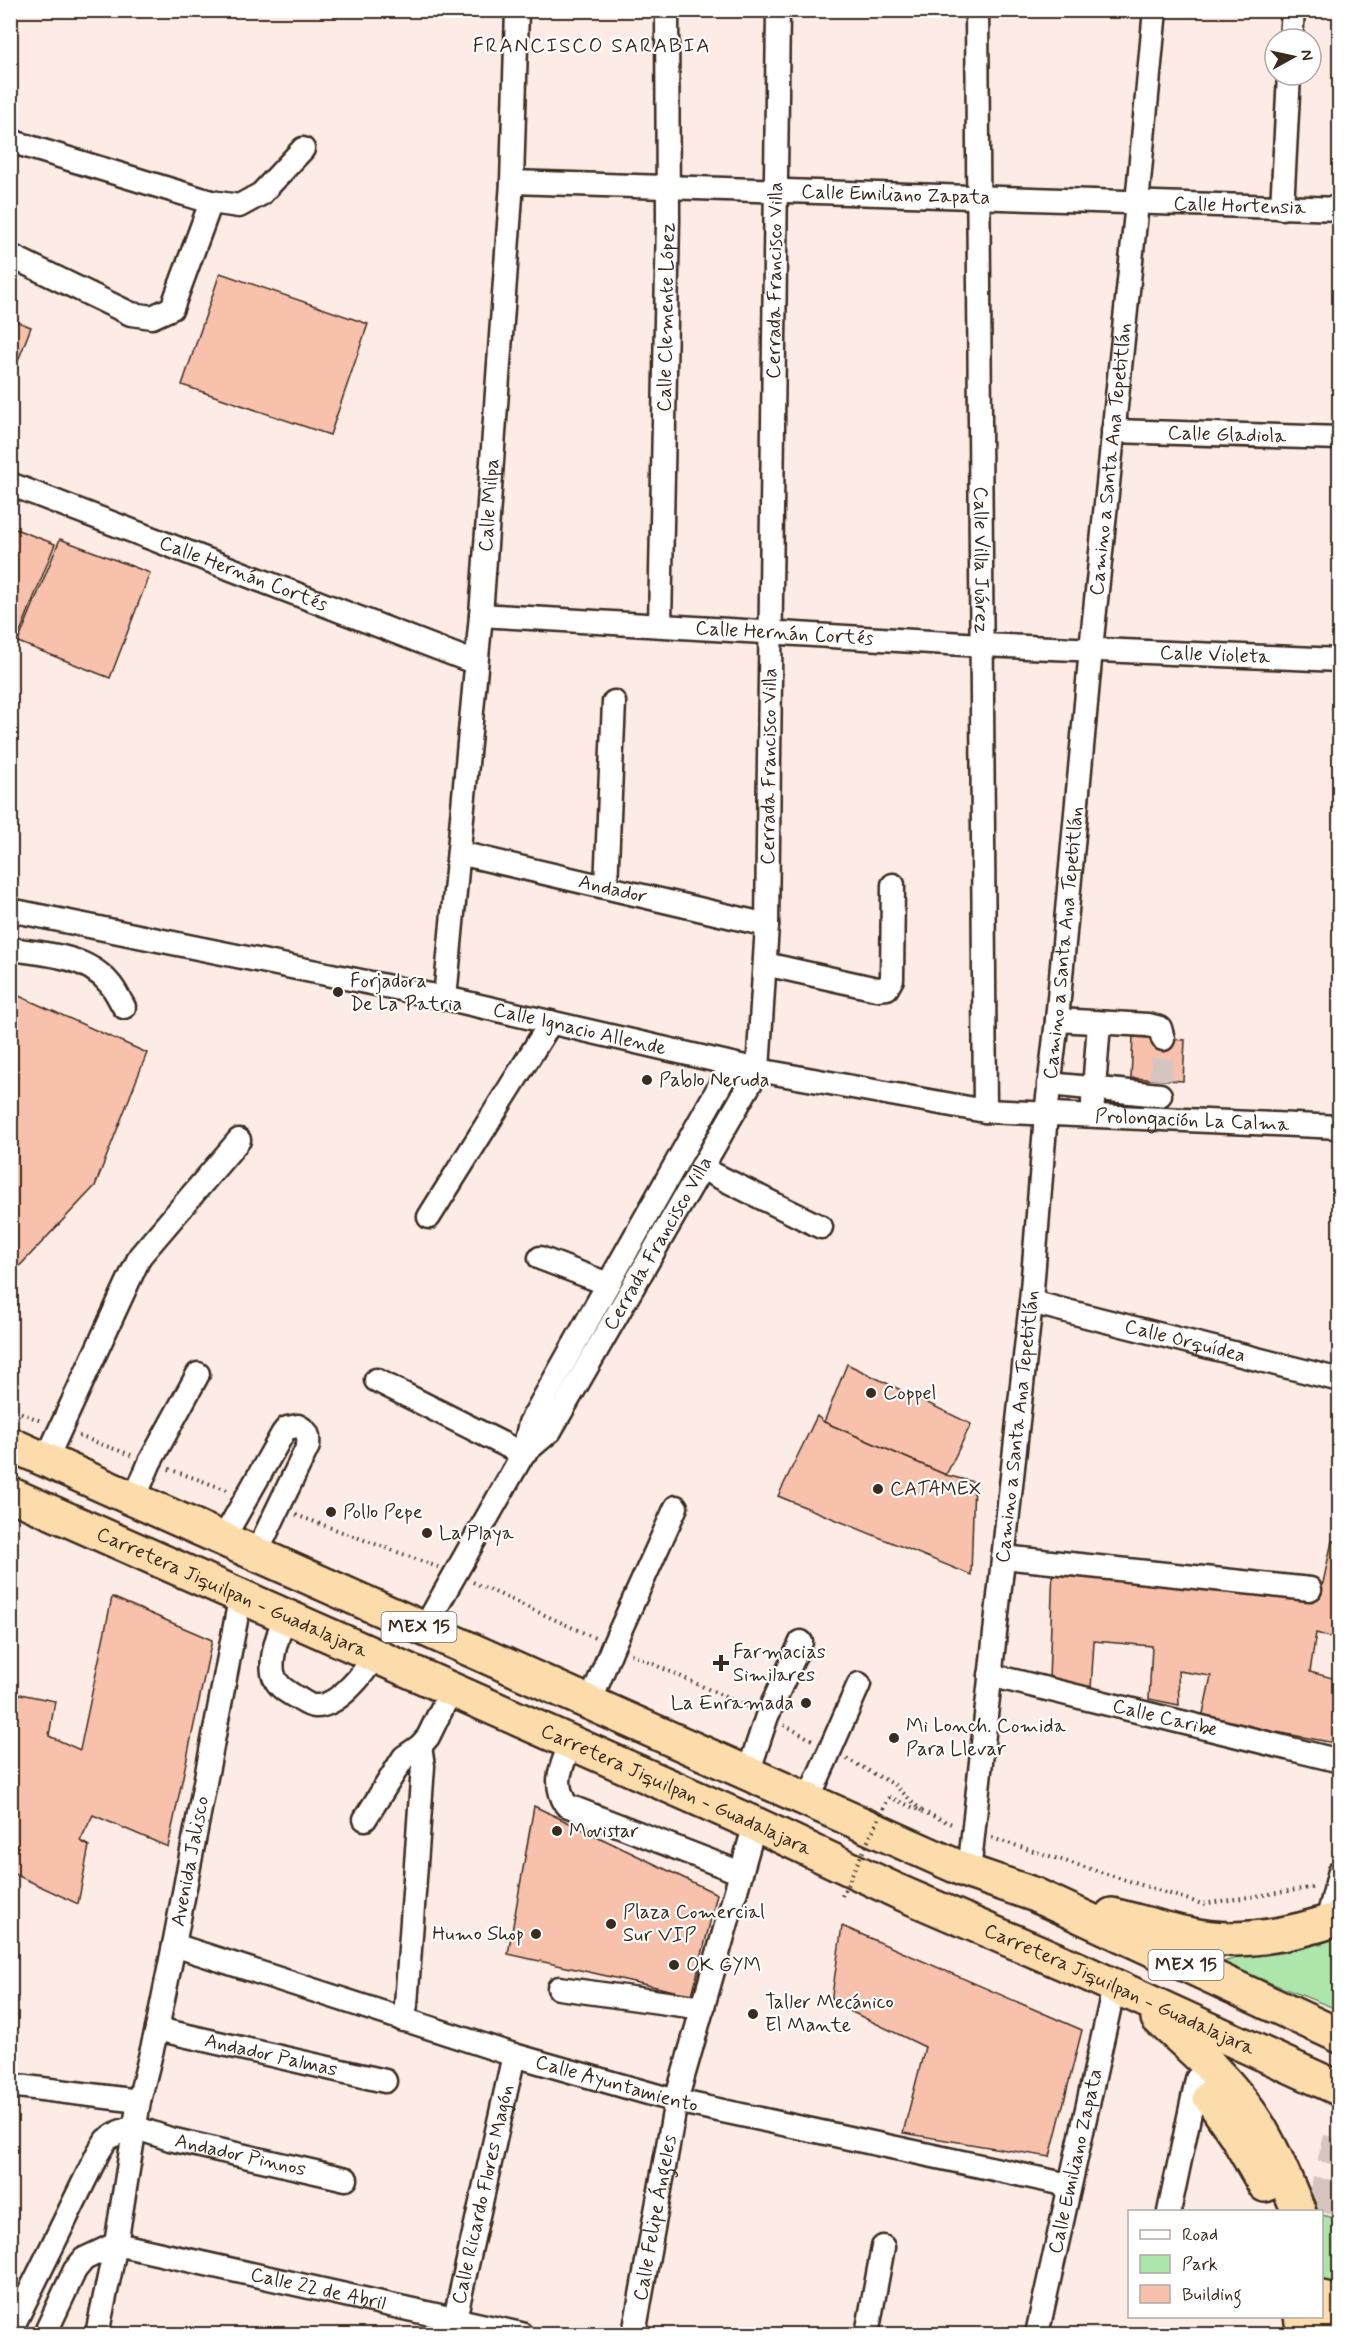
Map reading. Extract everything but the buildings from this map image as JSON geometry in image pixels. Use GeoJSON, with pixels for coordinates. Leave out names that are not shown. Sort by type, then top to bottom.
{"type":"FeatureCollection","features":[{"type":"Feature","properties":{"kind":"highway","name":"MEX 15"},"geometry":{"type":"LineString","coordinates":[[10,1444],[969,1872],[1033,1894],[1340,2036]]}},
{"type":"Feature","properties":{"kind":"highway","name":"Carretera Jiquilpan - Guadalajara"},"geometry":{"type":"LineString","coordinates":[[10,1494],[376,1654],[755,1824],[899,1892],[1054,1959],[1340,2089]]}},
{"type":"Feature","properties":{"kind":"highway"},"geometry":{"type":"LineString","coordinates":[[1033,1894],[1187,1934],[1230,1939],[1275,1934],[1333,1920]]}},
{"type":"Feature","properties":{"kind":"highway"},"geometry":{"type":"LineString","coordinates":[[1121,1991],[1197,2079],[1261,2177],[1275,2210]]}},
{"type":"Feature","properties":{"kind":"highway"},"geometry":{"type":"LineString","coordinates":[[1121,1991],[1185,2041],[1235,2095],[1258,2125],[1299,2210]]}},
{"type":"Feature","properties":{"kind":"highway"},"geometry":{"type":"LineString","coordinates":[[1323,2303],[1329,2334]]}},
{"type":"Feature","properties":{"kind":"highway"},"geometry":{"type":"LineString","coordinates":[[1301,2318],[1304,2334]]}},
{"type":"Feature","properties":{"kind":"street","name":"Calle Milpa"},"geometry":{"type":"LineString","coordinates":[[445,998],[481,615],[512,182],[517,10]]}},
{"type":"Feature","properties":{"kind":"street","name":"Calle Clemente López"},"geometry":{"type":"LineString","coordinates":[[660,625],[668,220],[666,188],[667,10]]}},
{"type":"Feature","properties":{"kind":"street","name":"Cerrada Francisco Villa"},"geometry":{"type":"LineString","coordinates":[[523,1454],[550,1431],[758,1070],[767,925],[778,10]]}},
{"type":"Feature","properties":{"kind":"street","name":"Calle Villa Juárez"},"geometry":{"type":"LineString","coordinates":[[977,10],[985,1111]]}},
{"type":"Feature","properties":{"kind":"street","name":"Camino a Santa Ana Tepetitlán"},"geometry":{"type":"LineString","coordinates":[[969,1872],[1031,1302],[1046,1114],[1057,1020],[1090,650],[1155,10]]}},
{"type":"Feature","properties":{"kind":"street"},"geometry":{"type":"LineString","coordinates":[[1292,27],[1293,10]]}},
{"type":"Feature","properties":{"kind":"street"},"geometry":{"type":"LineString","coordinates":[[1282,208],[1288,87]]}},
{"type":"Feature","properties":{"kind":"street"},"geometry":{"type":"LineString","coordinates":[[10,141],[211,202],[239,206],[261,194],[303,148]]}},
{"type":"Feature","properties":{"kind":"street","name":"Calle Emiliano Zapata"},"geometry":{"type":"LineString","coordinates":[[512,182],[1137,203]]}},
{"type":"Feature","properties":{"kind":"street"},"geometry":{"type":"LineString","coordinates":[[13,257],[131,314],[152,317],[172,308],[211,202]]}},
{"type":"Feature","properties":{"kind":"street","name":"Calle Hortensia"},"geometry":{"type":"LineString","coordinates":[[1137,203],[1340,209]]}},
{"type":"Feature","properties":{"kind":"street","name":"Calle Gladiola"},"geometry":{"type":"LineString","coordinates":[[1113,431],[1340,438]]}},
{"type":"Feature","properties":{"kind":"street","name":"Calle Hernán Cortés"},"geometry":{"type":"LineString","coordinates":[[10,484],[476,663]]}},
{"type":"Feature","properties":{"kind":"street","name":"Calle Hernán Cortés"},"geometry":{"type":"LineString","coordinates":[[481,615],[1090,650]]}},
{"type":"Feature","properties":{"kind":"street","name":"Calle Violeta"},"geometry":{"type":"LineString","coordinates":[[1090,650],[1340,660]]}},
{"type":"Feature","properties":{"kind":"street"},"geometry":{"type":"LineString","coordinates":[[606,886],[614,702]]}},
{"type":"Feature","properties":{"kind":"street","name":"Andador"},"geometry":{"type":"LineString","coordinates":[[459,853],[767,925]]}},
{"type":"Feature","properties":{"kind":"street"},"geometry":{"type":"LineString","coordinates":[[765,964],[877,989],[888,988],[892,979],[893,885]]}},
{"type":"Feature","properties":{"kind":"street","name":"Calle Ignacio Allende"},"geometry":{"type":"LineString","coordinates":[[10,910],[445,998],[758,1070],[985,1111],[1046,1114]]}},
{"type":"Feature","properties":{"kind":"street"},"geometry":{"type":"LineString","coordinates":[[10,948],[71,959],[91,966],[110,984],[124,1007]]}},
{"type":"Feature","properties":{"kind":"street"},"geometry":{"type":"LineString","coordinates":[[1057,1020],[1148,1025],[1160,1028],[1163,1039]]}},
{"type":"Feature","properties":{"kind":"street"},"geometry":{"type":"LineString","coordinates":[[429,1217],[551,1022]]}},
{"type":"Feature","properties":{"kind":"street"},"geometry":{"type":"LineString","coordinates":[[1092,1116],[1099,1023]]}},
{"type":"Feature","properties":{"kind":"street","name":"Cerrada Francisco Villa"},"geometry":{"type":"LineString","coordinates":[[424,1629],[523,1454],[530,1423],[732,1064]]}},
{"type":"Feature","properties":{"kind":"street"},"geometry":{"type":"LineString","coordinates":[[1049,1084],[1094,1089],[1161,1088],[1159,1119]]}},
{"type":"Feature","properties":{"kind":"street","name":"Prolongación La Calma"},"geometry":{"type":"LineString","coordinates":[[1046,1114],[1340,1127]]}},
{"type":"Feature","properties":{"kind":"street"},"geometry":{"type":"LineString","coordinates":[[46,1460],[140,1256],[239,1140]]}},
{"type":"Feature","properties":{"kind":"street"},"geometry":{"type":"LineString","coordinates":[[701,1168],[821,1227]]}},
{"type":"Feature","properties":{"kind":"street"},"geometry":{"type":"LineString","coordinates":[[540,1258],[608,1284]]}},
{"type":"Feature","properties":{"kind":"street","name":"Calle Orquídea"},"geometry":{"type":"LineString","coordinates":[[1031,1302],[1340,1380]]}},
{"type":"Feature","properties":{"kind":"street"},"geometry":{"type":"LineString","coordinates":[[134,1499],[150,1462],[198,1374]]}},
{"type":"Feature","properties":{"kind":"street"},"geometry":{"type":"LineString","coordinates":[[376,1380],[523,1454]]}},
{"type":"Feature","properties":{"kind":"street"},"geometry":{"type":"LineString","coordinates":[[223,1539],[283,1433],[287,1428],[298,1426],[304,1429],[309,1436],[308,1446],[256,1554]]}},
{"type":"Feature","properties":{"kind":"street"},"geometry":{"type":"LineString","coordinates":[[590,1703],[613,1646],[676,1507]]}},
{"type":"Feature","properties":{"kind":"street"},"geometry":{"type":"LineString","coordinates":[[1003,1557],[1310,1589]]}},
{"type":"Feature","properties":{"kind":"street","name":"Avenida Jalisco"},"geometry":{"type":"LineString","coordinates":[[97,2334],[116,2244],[139,2101],[157,2029],[174,1945],[241,1594]]}},
{"type":"Feature","properties":{"kind":"street"},"geometry":{"type":"LineString","coordinates":[[285,1614],[274,1653],[274,1675],[280,1688],[312,1707],[326,1705],[337,1698],[366,1670],[376,1654]]}},
{"type":"Feature","properties":{"kind":"street"},"geometry":{"type":"LineString","coordinates":[[748,1773],[767,1716],[801,1642]]}},
{"type":"Feature","properties":{"kind":"street","name":"Calle Caribe"},"geometry":{"type":"LineString","coordinates":[[990,1675],[1340,1761]]}},
{"type":"Feature","properties":{"kind":"street"},"geometry":{"type":"LineString","coordinates":[[808,1800],[859,1684]]}},
{"type":"Feature","properties":{"kind":"street"},"geometry":{"type":"LineString","coordinates":[[364,1819],[404,1757],[428,1737],[452,1689]]}},
{"type":"Feature","properties":{"kind":"street"},"geometry":{"type":"LineString","coordinates":[[571,1742],[558,1778],[559,1792],[566,1805],[741,1873]]}},
{"type":"Feature","properties":{"kind":"street"},"geometry":{"type":"LineString","coordinates":[[403,2020],[406,2005],[423,1766],[420,1746]]}},
{"type":"Feature","properties":{"kind":"street","name":"Calle Felipe Ángeles"},"geometry":{"type":"LineString","coordinates":[[634,2334],[676,2101],[755,1824]]}},
{"type":"Feature","properties":{"kind":"street"},"geometry":{"type":"LineString","coordinates":[[1333,1920],[1338,1878]]}},
{"type":"Feature","properties":{"kind":"street","name":"Calle Ayuntamiento"},"geometry":{"type":"LineString","coordinates":[[174,1945],[514,2055],[676,2101],[1069,2185]]}},
{"type":"Feature","properties":{"kind":"street"},"geometry":{"type":"LineString","coordinates":[[559,1988],[703,2008]]}},
{"type":"Feature","properties":{"kind":"street","name":"Calle Emiliano Zapata"},"geometry":{"type":"LineString","coordinates":[[1037,2334],[1069,2185],[1121,1991]]}},
{"type":"Feature","properties":{"kind":"street","name":"Andador Palmas"},"geometry":{"type":"LineString","coordinates":[[157,2029],[385,2081]]}},
{"type":"Feature","properties":{"kind":"street","name":"Calle Ricardo Flores Magón"},"geometry":{"type":"LineString","coordinates":[[453,2327],[514,2055]]}},
{"type":"Feature","properties":{"kind":"street"},"geometry":{"type":"LineString","coordinates":[[1169,2210],[1197,2079]]}},
{"type":"Feature","properties":{"kind":"street"},"geometry":{"type":"LineString","coordinates":[[10,2085],[139,2101]]}},
{"type":"Feature","properties":{"kind":"street"},"geometry":{"type":"LineString","coordinates":[[17,2329],[98,2153],[106,2140],[134,2127]]}},
{"type":"Feature","properties":{"kind":"street","name":"Andador Pinnos"},"geometry":{"type":"LineString","coordinates":[[134,2127],[170,2139],[346,2179]]}},
{"type":"Feature","properties":{"kind":"street"},"geometry":{"type":"LineString","coordinates":[[45,2334],[75,2270],[84,2259],[116,2244]]}},
{"type":"Feature","properties":{"kind":"street","name":"Calle 22 de Abril"},"geometry":{"type":"LineString","coordinates":[[116,2244],[453,2327],[521,2334]]}},
{"type":"Feature","properties":{"kind":"street"},"geometry":{"type":"LineString","coordinates":[[867,2334],[883,2247]]}},
{"type":"Feature","properties":{"kind":"path"},"geometry":{"type":"LineString","coordinates":[[455,1574],[767,1716],[895,1785],[924,1813]]}},
{"type":"Feature","properties":{"kind":"path"},"geometry":{"type":"LineString","coordinates":[[842,1896],[889,1797],[974,1833],[1202,1904],[1338,1878]]}},
{"type":"Feature","properties":{"kind":"green space"},"geometry":{"type":"Polygon","coordinates":[[[1339,1925],[1339,2010],[1220,1963],[1339,1925]]]}},
{"type":"Feature","properties":{"kind":"green space"},"geometry":{"type":"Polygon","coordinates":[[[1339,2195],[1339,2334],[1327,2309],[1323,2281],[1323,2215],[1334,2218],[1339,2195]]]}},
{"type":"Feature","properties":{"kind":"tunnel"},"geometry":{"type":"LineString","coordinates":[[1161,1080],[1163,1039]]}},
{"type":"Feature","properties":{"kind":"tunnel"},"geometry":{"type":"LineString","coordinates":[[1322,2210],[1340,2139]]}},
{"type":"Feature","properties":{"kind":"place","name":"Forjadora De La Patria"},"geometry":{"type":"Point","coordinates":[338,992]}},
{"type":"Feature","properties":{"kind":"place","name":"Pablo Neruda"},"geometry":{"type":"Point","coordinates":[647,1080]}},
{"type":"Feature","properties":{"kind":"place","name":"Coppel"},"geometry":{"type":"Point","coordinates":[871,1393]}},
{"type":"Feature","properties":{"kind":"place","name":"CATAMEX"},"geometry":{"type":"Point","coordinates":[878,1489]}},
{"type":"Feature","properties":{"kind":"place","name":"Pollo Pepe"},"geometry":{"type":"Point","coordinates":[331,1512]}},
{"type":"Feature","properties":{"kind":"place","name":"La Playa"},"geometry":{"type":"Point","coordinates":[427,1533]}},
{"type":"Feature","properties":{"kind":"place","name":"Farmacias Similares"},"geometry":{"type":"Point","coordinates":[721,1663]}},
{"type":"Feature","properties":{"kind":"place","name":"La Enramada"},"geometry":{"type":"Point","coordinates":[806,1703]}},
{"type":"Feature","properties":{"kind":"place","name":"Mi Lonch. Comida Para Llevar"},"geometry":{"type":"Point","coordinates":[894,1738]}},
{"type":"Feature","properties":{"kind":"place","name":"Movistar"},"geometry":{"type":"Point","coordinates":[557,1831]}},
{"type":"Feature","properties":{"kind":"place","name":"Plaza Comercial Sur VIP"},"geometry":{"type":"Point","coordinates":[611,1924]}},
{"type":"Feature","properties":{"kind":"place","name":"Humo Shop"},"geometry":{"type":"Point","coordinates":[536,1934]}},
{"type":"Feature","properties":{"kind":"place","name":"OK GYM"},"geometry":{"type":"Point","coordinates":[674,1965]}},
{"type":"Feature","properties":{"kind":"place","name":"Taller Mecánico El Mante"},"geometry":{"type":"Point","coordinates":[753,2014]}},
{"type":"Feature","properties":{"kind":"district","name":"FRANCISCO SARABIA"},"geometry":{"type":"Point","coordinates":[592,46]}}]}
